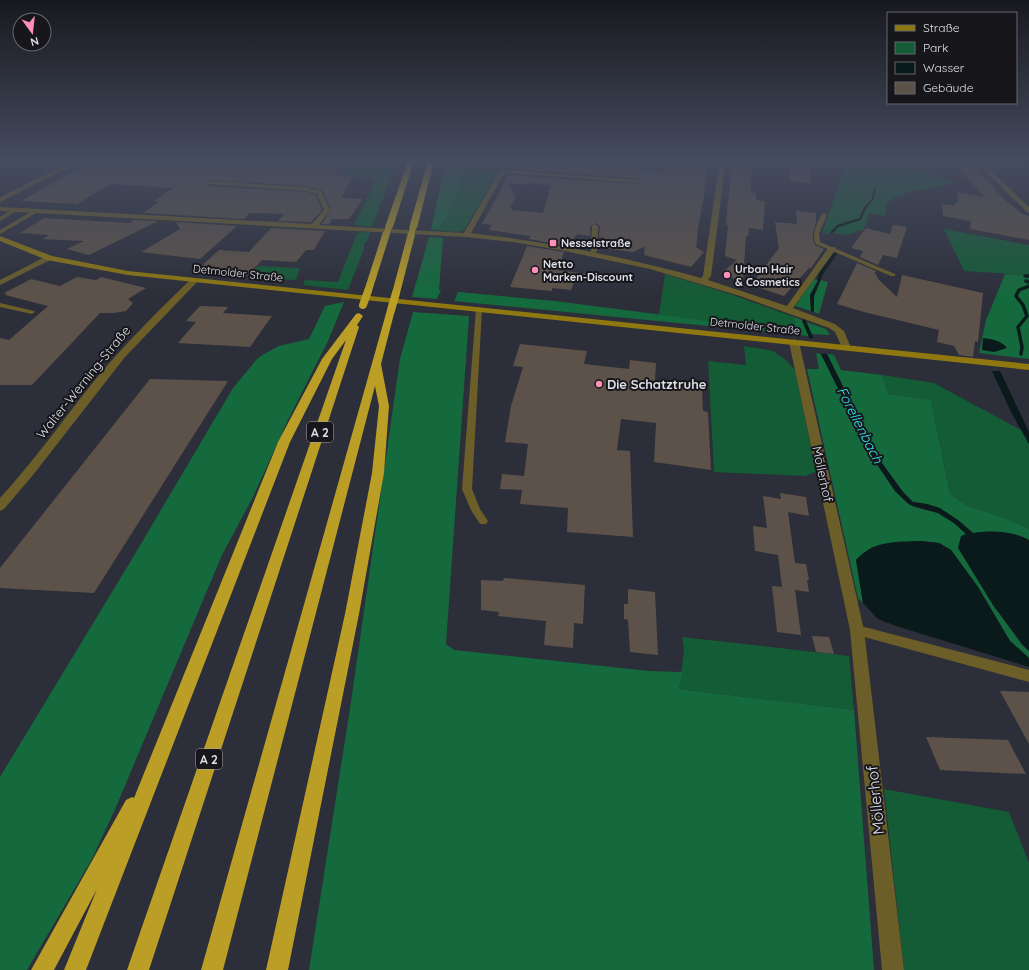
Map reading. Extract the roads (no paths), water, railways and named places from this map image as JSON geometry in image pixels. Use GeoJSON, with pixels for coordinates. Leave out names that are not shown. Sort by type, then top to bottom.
{"type":"FeatureCollection","features":[{"type":"Feature","properties":{"kind":"highway","name":"A 2"},"geometry":{"type":"LineString","coordinates":[[138,970],[396,206]]}},
{"type":"Feature","properties":{"kind":"highway"},"geometry":{"type":"LineString","coordinates":[[212,970],[419,206]]}},
{"type":"Feature","properties":{"kind":"highway"},"geometry":{"type":"LineString","coordinates":[[75,970],[155,764],[284,442],[327,359],[359,316]]}},
{"type":"Feature","properties":{"kind":"highway"},"geometry":{"type":"LineString","coordinates":[[277,970],[352,614],[378,473],[384,406],[376,360]]}},
{"type":"Feature","properties":{"kind":"highway"},"geometry":{"type":"LineString","coordinates":[[42,970],[155,764]]}},
{"type":"Feature","properties":{"kind":"street"},"geometry":{"type":"LineString","coordinates":[[314,226],[327,210],[325,206]]}},
{"type":"Feature","properties":{"kind":"street"},"geometry":{"type":"LineString","coordinates":[[466,235],[482,206]]}},
{"type":"Feature","properties":{"kind":"street"},"geometry":{"type":"LineString","coordinates":[[703,281],[707,276],[717,206]]}},
{"type":"Feature","properties":{"kind":"street"},"geometry":{"type":"LineString","coordinates":[[0,209],[466,235],[522,242],[592,254],[703,281],[832,326],[839,331],[846,348]]}},
{"type":"Feature","properties":{"kind":"street","name":"Detmolder Straße"},"geometry":{"type":"LineString","coordinates":[[0,238],[50,258],[113,271],[194,281],[479,309],[1029,367]]}},
{"type":"Feature","properties":{"kind":"street"},"geometry":{"type":"LineString","coordinates":[[788,310],[832,249]]}},
{"type":"Feature","properties":{"kind":"street"},"geometry":{"type":"LineString","coordinates":[[0,283],[50,258]]}},
{"type":"Feature","properties":{"kind":"street","name":"Walter-Werning-Straße"},"geometry":{"type":"LineString","coordinates":[[0,506],[21,483],[112,366],[150,324],[194,281]]}},
{"type":"Feature","properties":{"kind":"street","name":"Möllerhof"},"geometry":{"type":"LineString","coordinates":[[794,342],[857,630],[892,970]]}},
{"type":"Feature","properties":{"kind":"lane"},"geometry":{"type":"LineString","coordinates":[[0,219],[15,210]]}},
{"type":"Feature","properties":{"kind":"lane"},"geometry":{"type":"LineString","coordinates":[[0,232],[36,211]]}},
{"type":"Feature","properties":{"kind":"lane"},"geometry":{"type":"LineString","coordinates":[[824,216],[815,238],[821,245],[893,275]]}},
{"type":"Feature","properties":{"kind":"lane"},"geometry":{"type":"LineString","coordinates":[[592,254],[594,251],[595,226]]}},
{"type":"Feature","properties":{"kind":"lane"},"geometry":{"type":"LineString","coordinates":[[0,305],[32,312]]}},
{"type":"Feature","properties":{"kind":"lane"},"geometry":{"type":"LineString","coordinates":[[479,309],[467,489],[476,510],[483,521]]}},
{"type":"Feature","properties":{"kind":"lane"},"geometry":{"type":"LineString","coordinates":[[857,630],[1029,676]]}},
{"type":"Feature","properties":{"kind":"water"},"geometry":{"type":"Polygon","coordinates":[[[833,254],[837,254],[823,274],[814,296],[814,312],[811,311],[810,295],[833,254]]]}},
{"type":"Feature","properties":{"kind":"water"},"geometry":{"type":"Polygon","coordinates":[[[983,338],[1000,342],[1007,348],[994,352],[982,350],[983,338]]]}},
{"type":"Feature","properties":{"kind":"water"},"geometry":{"type":"Polygon","coordinates":[[[821,354],[827,354],[879,459],[903,492],[913,502],[940,508],[958,520],[973,533],[1002,532],[1029,540],[1029,651],[993,605],[958,548],[961,536],[966,534],[954,523],[938,513],[910,505],[895,491],[872,457],[821,354]]]}},
{"type":"Feature","properties":{"kind":"water"},"geometry":{"type":"Polygon","coordinates":[[[992,371],[1000,371],[1029,432],[1029,444],[1011,412],[992,371]]]}},
{"type":"Feature","properties":{"kind":"water"},"geometry":{"type":"Polygon","coordinates":[[[921,541],[939,543],[951,550],[978,587],[1010,641],[1029,658],[1029,667],[896,626],[878,619],[863,603],[856,560],[863,553],[878,545],[894,542],[921,541]]]}},
{"type":"Feature","properties":{"kind":"waterway","name":"Forellenbach"},"geometry":{"type":"LineString","coordinates":[[832,232],[838,226],[860,219],[867,206]]}},
{"type":"Feature","properties":{"kind":"waterway","name":"Forellenbach"},"geometry":{"type":"LineString","coordinates":[[819,280],[821,273],[835,254]]}},
{"type":"Feature","properties":{"kind":"waterway"},"geometry":{"type":"LineString","coordinates":[[1021,354],[1022,347],[1018,327],[1027,316],[1023,305],[1016,296],[1019,290],[1029,286]]}},
{"type":"Feature","properties":{"kind":"waterway","name":"Forellenbach"},"geometry":{"type":"LineString","coordinates":[[804,321],[811,337]]}},
{"type":"Feature","properties":{"kind":"place","name":"Nesselstraße"},"geometry":{"type":"Point","coordinates":[553,243]}},
{"type":"Feature","properties":{"kind":"place","name":"Netto Marken-Discount"},"geometry":{"type":"Point","coordinates":[535,270]}},
{"type":"Feature","properties":{"kind":"place","name":"Urban Hair & Cosmetics"},"geometry":{"type":"Point","coordinates":[727,275]}},
{"type":"Feature","properties":{"kind":"place","name":"Die Schatztruhe"},"geometry":{"type":"Point","coordinates":[599,384]}}]}
